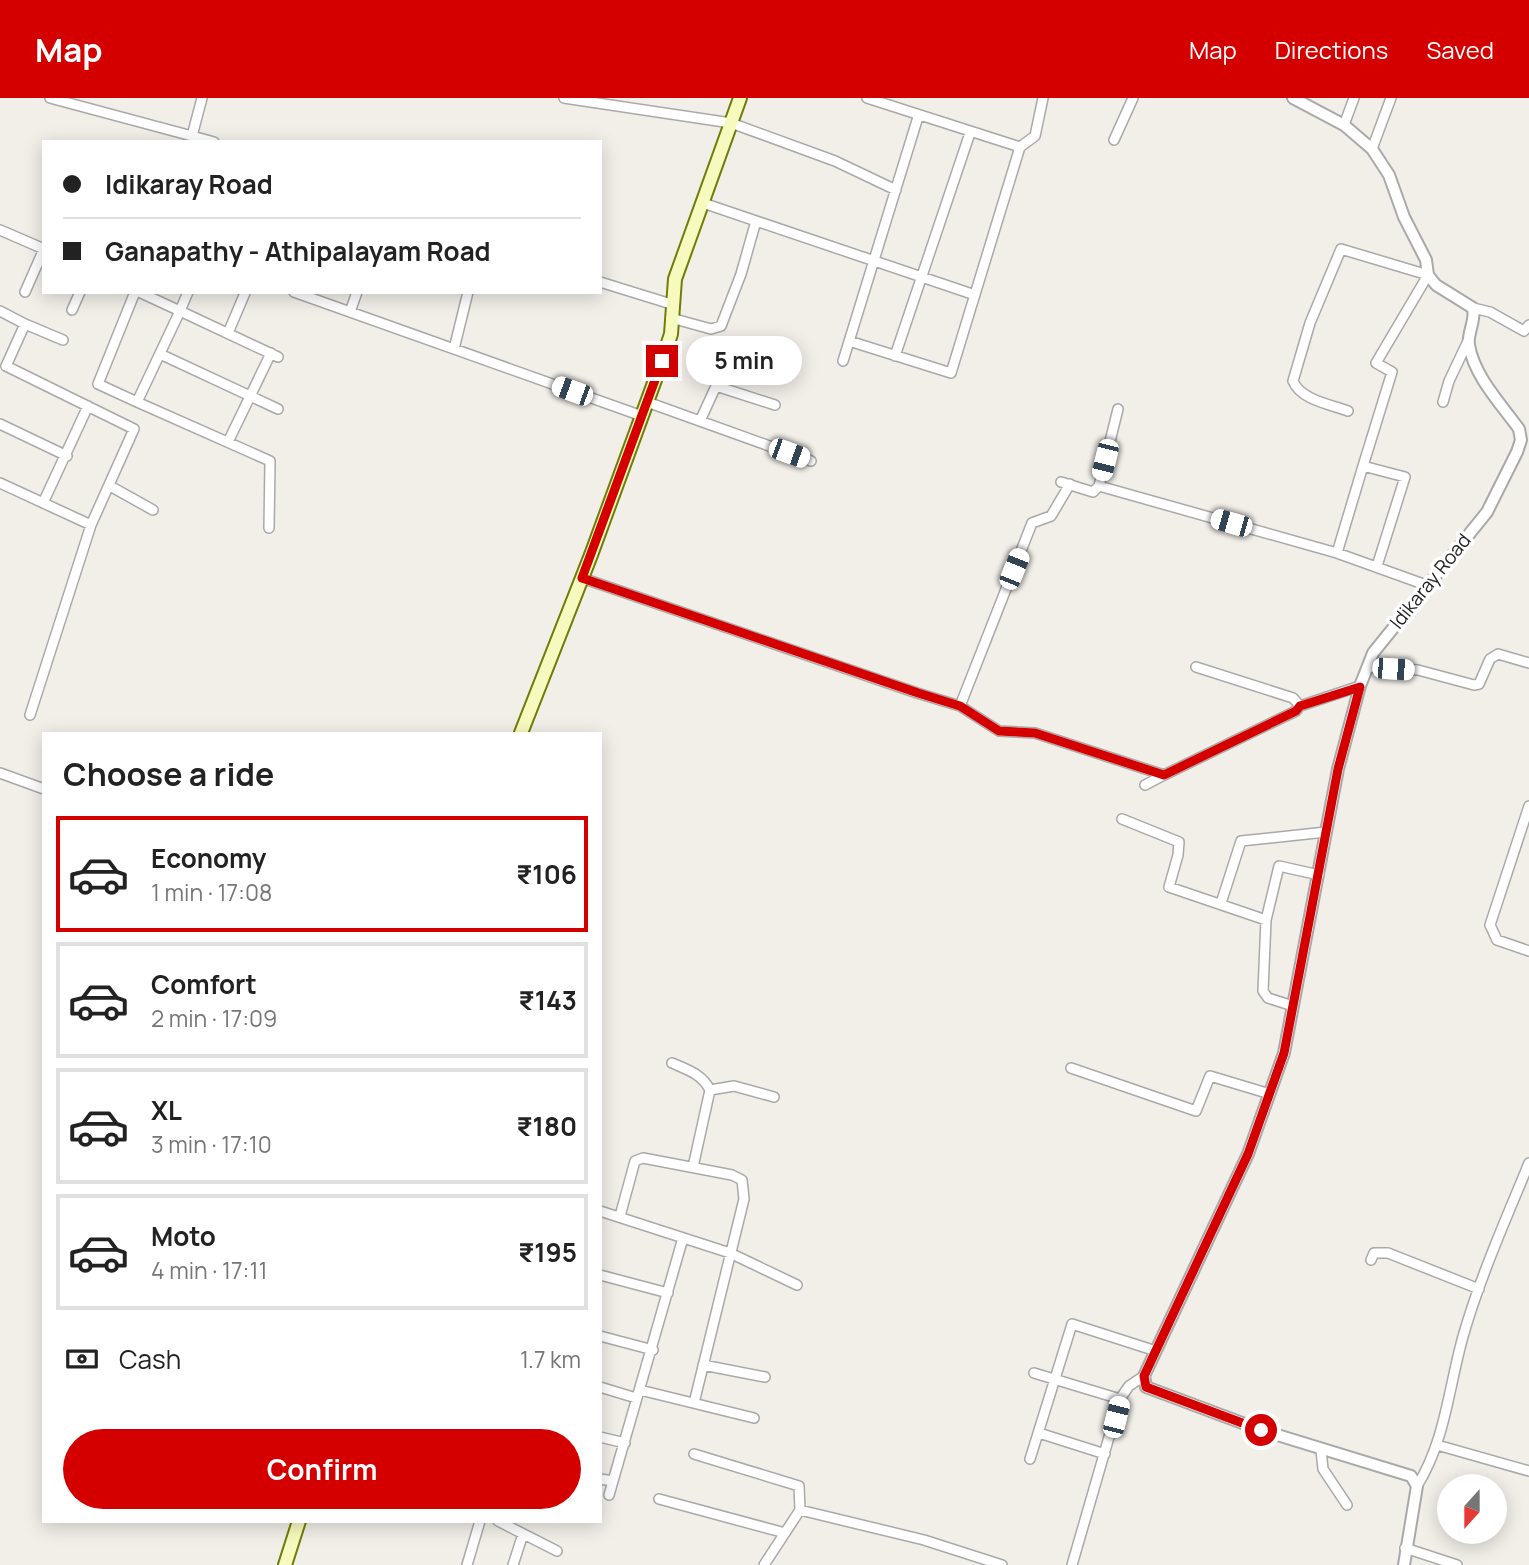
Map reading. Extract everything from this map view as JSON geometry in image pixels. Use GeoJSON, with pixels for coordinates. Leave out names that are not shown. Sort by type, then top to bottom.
{"type":"FeatureCollection","features":[{"type":"Feature","properties":{"kind":"main road"},"geometry":{"type":"LineString","coordinates":[[521,732],[582,578],[671,334],[671,304],[676,279],[740,98]]}},
{"type":"Feature","properties":{"kind":"main road"},"geometry":{"type":"LineString","coordinates":[[285,1565],[298,1523]]}},
{"type":"Feature","properties":{"kind":"street"},"geometry":{"type":"LineString","coordinates":[[50,98],[207,140]]}},
{"type":"Feature","properties":{"kind":"street"},"geometry":{"type":"LineString","coordinates":[[192,136],[202,98]]}},
{"type":"Feature","properties":{"kind":"street"},"geometry":{"type":"LineString","coordinates":[[567,98],[731,123],[835,161],[895,190]]}},
{"type":"Feature","properties":{"kind":"street"},"geometry":{"type":"LineString","coordinates":[[867,98],[918,117],[1020,147]]}},
{"type":"Feature","properties":{"kind":"street"},"geometry":{"type":"LineString","coordinates":[[849,341],[951,373],[1020,147],[1035,136],[1043,98]]}},
{"type":"Feature","properties":{"kind":"street"},"geometry":{"type":"LineString","coordinates":[[1114,141],[1133,98]]}},
{"type":"Feature","properties":{"kind":"street"},"geometry":{"type":"LineString","coordinates":[[1344,125],[1354,98]]}},
{"type":"Feature","properties":{"kind":"street"},"geometry":{"type":"LineString","coordinates":[[1372,149],[1391,98]]}},
{"type":"Feature","properties":{"kind":"street"},"geometry":{"type":"LineString","coordinates":[[1300,100],[1344,125],[1372,149],[1389,175],[1404,217],[1426,260],[1428,275],[1436,285],[1473,308],[1490,312],[1524,331],[1529,325]]}},
{"type":"Feature","properties":{"kind":"street"},"geometry":{"type":"LineString","coordinates":[[843,361],[918,117]]}},
{"type":"Feature","properties":{"kind":"street"},"geometry":{"type":"LineString","coordinates":[[895,356],[970,133]]}},
{"type":"Feature","properties":{"kind":"street"},"geometry":{"type":"LineString","coordinates":[[703,203],[975,295]]}},
{"type":"Feature","properties":{"kind":"street"},"geometry":{"type":"LineString","coordinates":[[671,318],[711,329],[721,326],[741,274],[756,221]]}},
{"type":"Feature","properties":{"kind":"street"},"geometry":{"type":"LineString","coordinates":[[0,230],[42,248]]}},
{"type":"Feature","properties":{"kind":"street"},"geometry":{"type":"LineString","coordinates":[[1348,411],[1307,396],[1299,391],[1293,381],[1310,323],[1338,253],[1346,249],[1428,275]]}},
{"type":"Feature","properties":{"kind":"street"},"geometry":{"type":"LineString","coordinates":[[25,292],[42,254]]}},
{"type":"Feature","properties":{"kind":"street"},"geometry":{"type":"LineString","coordinates":[[1337,553],[1392,372],[1376,363],[1428,275]]}},
{"type":"Feature","properties":{"kind":"street"},"geometry":{"type":"LineString","coordinates":[[602,283],[671,304]]}},
{"type":"Feature","properties":{"kind":"street"},"geometry":{"type":"LineString","coordinates":[[72,310],[79,294]]}},
{"type":"Feature","properties":{"kind":"street"},"geometry":{"type":"LineString","coordinates":[[136,294],[98,384],[270,461],[269,528]]}},
{"type":"Feature","properties":{"kind":"street"},"geometry":{"type":"LineString","coordinates":[[142,294],[274,355],[250,396],[229,442]]}},
{"type":"Feature","properties":{"kind":"street"},"geometry":{"type":"LineString","coordinates":[[137,402],[187,294]]}},
{"type":"Feature","properties":{"kind":"street"},"geometry":{"type":"LineString","coordinates":[[228,333],[245,294]]}},
{"type":"Feature","properties":{"kind":"street"},"geometry":{"type":"LineString","coordinates":[[300,294],[642,416]]}},
{"type":"Feature","properties":{"kind":"street"},"geometry":{"type":"LineString","coordinates":[[350,312],[356,294]]}},
{"type":"Feature","properties":{"kind":"street"},"geometry":{"type":"LineString","coordinates":[[454,349],[468,294]]}},
{"type":"Feature","properties":{"kind":"street","name":"Idikaray Road"},"geometry":{"type":"LineString","coordinates":[[1144,1376],[1215,1229],[1284,1053],[1338,769],[1360,687],[1373,653],[1487,512],[1525,441],[1473,363],[1468,341],[1475,315],[1473,308]]}},
{"type":"Feature","properties":{"kind":"street"},"geometry":{"type":"LineString","coordinates":[[0,311],[63,340]]}},
{"type":"Feature","properties":{"kind":"street"},"geometry":{"type":"LineString","coordinates":[[25,324],[6,366],[134,429],[91,525],[30,715]]}},
{"type":"Feature","properties":{"kind":"street"},"geometry":{"type":"LineString","coordinates":[[1443,402],[1449,381],[1468,341]]}},
{"type":"Feature","properties":{"kind":"street"},"geometry":{"type":"LineString","coordinates":[[160,354],[278,409]]}},
{"type":"Feature","properties":{"kind":"street"},"geometry":{"type":"LineString","coordinates":[[700,421],[716,386],[775,405]]}},
{"type":"Feature","properties":{"kind":"street"},"geometry":{"type":"LineString","coordinates":[[647,402],[811,461]]}},
{"type":"Feature","properties":{"kind":"street"},"geometry":{"type":"LineString","coordinates":[[43,503],[89,407]]}},
{"type":"Feature","properties":{"kind":"street"},"geometry":{"type":"LineString","coordinates":[[960,706],[1032,523],[1051,516],[1065,483],[1093,492],[1098,486],[1118,409]]}},
{"type":"Feature","properties":{"kind":"street"},"geometry":{"type":"LineString","coordinates":[[0,424],[67,456]]}},
{"type":"Feature","properties":{"kind":"street"},"geometry":{"type":"LineString","coordinates":[[1363,466],[1405,477],[1377,566]]}},
{"type":"Feature","properties":{"kind":"street"},"geometry":{"type":"LineString","coordinates":[[0,483],[91,525]]}},
{"type":"Feature","properties":{"kind":"street"},"geometry":{"type":"LineString","coordinates":[[110,486],[153,510]]}},
{"type":"Feature","properties":{"kind":"street"},"geometry":{"type":"LineString","coordinates":[[1098,486],[1337,553],[1426,585]]}},
{"type":"Feature","properties":{"kind":"street"},"geometry":{"type":"LineString","coordinates":[[582,578],[960,706],[999,731],[1035,733],[1164,775]]}},
{"type":"Feature","properties":{"kind":"street"},"geometry":{"type":"LineString","coordinates":[[1368,667],[1418,670],[1474,685],[1479,684],[1490,659],[1498,654],[1529,663]]}},
{"type":"Feature","properties":{"kind":"street"},"geometry":{"type":"LineString","coordinates":[[1196,667],[1293,698],[1300,706]]}},
{"type":"Feature","properties":{"kind":"street"},"geometry":{"type":"LineString","coordinates":[[1145,785],[1296,711],[1300,706],[1360,687]]}},
{"type":"Feature","properties":{"kind":"street"},"geometry":{"type":"LineString","coordinates":[[0,773],[42,788]]}},
{"type":"Feature","properties":{"kind":"street"},"geometry":{"type":"LineString","coordinates":[[1529,806],[1490,925],[1497,940],[1529,951]]}},
{"type":"Feature","properties":{"kind":"street"},"geometry":{"type":"LineString","coordinates":[[1122,819],[1179,842],[1169,887],[1266,920]]}},
{"type":"Feature","properties":{"kind":"street"},"geometry":{"type":"LineString","coordinates":[[1220,904],[1241,841],[1326,832]]}},
{"type":"Feature","properties":{"kind":"street"},"geometry":{"type":"LineString","coordinates":[[1293,1006],[1268,998],[1263,991],[1266,920],[1279,866],[1319,875]]}},
{"type":"Feature","properties":{"kind":"street"},"geometry":{"type":"LineString","coordinates":[[672,1063],[696,1073],[710,1090]]}},
{"type":"Feature","properties":{"kind":"street"},"geometry":{"type":"LineString","coordinates":[[1071,1068],[1196,1111],[1210,1076],[1270,1094]]}},
{"type":"Feature","properties":{"kind":"street"},"geometry":{"type":"LineString","coordinates":[[710,1090],[734,1086],[774,1097]]}},
{"type":"Feature","properties":{"kind":"street"},"geometry":{"type":"LineString","coordinates":[[693,1167],[710,1090]]}},
{"type":"Feature","properties":{"kind":"street"},"geometry":{"type":"LineString","coordinates":[[620,1216],[635,1161],[651,1159],[743,1180],[744,1199],[694,1403]]}},
{"type":"Feature","properties":{"kind":"street"},"geometry":{"type":"LineString","coordinates":[[1404,1565],[1417,1486],[1431,1464],[1437,1445],[1464,1334],[1479,1289],[1529,1166]]}},
{"type":"Feature","properties":{"kind":"street"},"geometry":{"type":"LineString","coordinates":[[602,1212],[730,1253],[797,1285]]}},
{"type":"Feature","properties":{"kind":"street"},"geometry":{"type":"LineString","coordinates":[[609,1495],[653,1350],[683,1238]]}},
{"type":"Feature","properties":{"kind":"street"},"geometry":{"type":"LineString","coordinates":[[1371,1260],[1374,1253],[1388,1253],[1479,1289]]}},
{"type":"Feature","properties":{"kind":"street"},"geometry":{"type":"LineString","coordinates":[[602,1276],[668,1293]]}},
{"type":"Feature","properties":{"kind":"street"},"geometry":{"type":"LineString","coordinates":[[1030,1459],[1072,1324],[1156,1351]]}},
{"type":"Feature","properties":{"kind":"street"},"geometry":{"type":"LineString","coordinates":[[602,1337],[653,1350]]}},
{"type":"Feature","properties":{"kind":"street"},"geometry":{"type":"LineString","coordinates":[[704,1365],[765,1377]]}},
{"type":"Feature","properties":{"kind":"street"},"geometry":{"type":"LineString","coordinates":[[1034,1373],[1120,1399]]}},
{"type":"Feature","properties":{"kind":"street"},"geometry":{"type":"LineString","coordinates":[[1072,1565],[1120,1399],[1129,1385],[1144,1376],[1146,1387],[1321,1450],[1410,1476],[1417,1486]]}},
{"type":"Feature","properties":{"kind":"street"},"geometry":{"type":"LineString","coordinates":[[602,1387],[694,1403],[754,1418]]}},
{"type":"Feature","properties":{"kind":"street"},"geometry":{"type":"LineString","coordinates":[[1039,1433],[1105,1454]]}},
{"type":"Feature","properties":{"kind":"street"},"geometry":{"type":"LineString","coordinates":[[602,1437],[625,1443]]}},
{"type":"Feature","properties":{"kind":"street"},"geometry":{"type":"LineString","coordinates":[[1437,1445],[1529,1471]]}},
{"type":"Feature","properties":{"kind":"street"},"geometry":{"type":"LineString","coordinates":[[1321,1450],[1323,1469],[1347,1506]]}},
{"type":"Feature","properties":{"kind":"street"},"geometry":{"type":"LineString","coordinates":[[694,1454],[799,1486],[800,1510],[764,1565]]}},
{"type":"Feature","properties":{"kind":"street"},"geometry":{"type":"LineString","coordinates":[[602,1479],[613,1481]]}},
{"type":"Feature","properties":{"kind":"street"},"geometry":{"type":"LineString","coordinates":[[659,1499],[785,1533]]}},
{"type":"Feature","properties":{"kind":"street"},"geometry":{"type":"LineString","coordinates":[[800,1510],[924,1540],[1002,1565]]}},
{"type":"Feature","properties":{"kind":"street"},"geometry":{"type":"LineString","coordinates":[[467,1565],[479,1523]]}},
{"type":"Feature","properties":{"kind":"street"},"geometry":{"type":"LineString","coordinates":[[502,1523],[556,1551]]}},
{"type":"Feature","properties":{"kind":"street"},"geometry":{"type":"LineString","coordinates":[[513,1565],[523,1534]]}},
{"type":"Feature","properties":{"kind":"street"},"geometry":{"type":"LineString","coordinates":[[1405,1548],[1457,1565]]}},
{"type":"Feature","properties":{"kind":"route"},"geometry":{"type":"LineString","coordinates":[[662,361],[582,578],[918,693],[939,697],[960,706],[982,723],[999,731],[1010,734],[1035,733],[1164,775],[1296,711],[1300,706],[1360,687],[1338,769],[1284,1053],[1248,1154],[1144,1376],[1146,1387],[1261,1430]]}}]}
